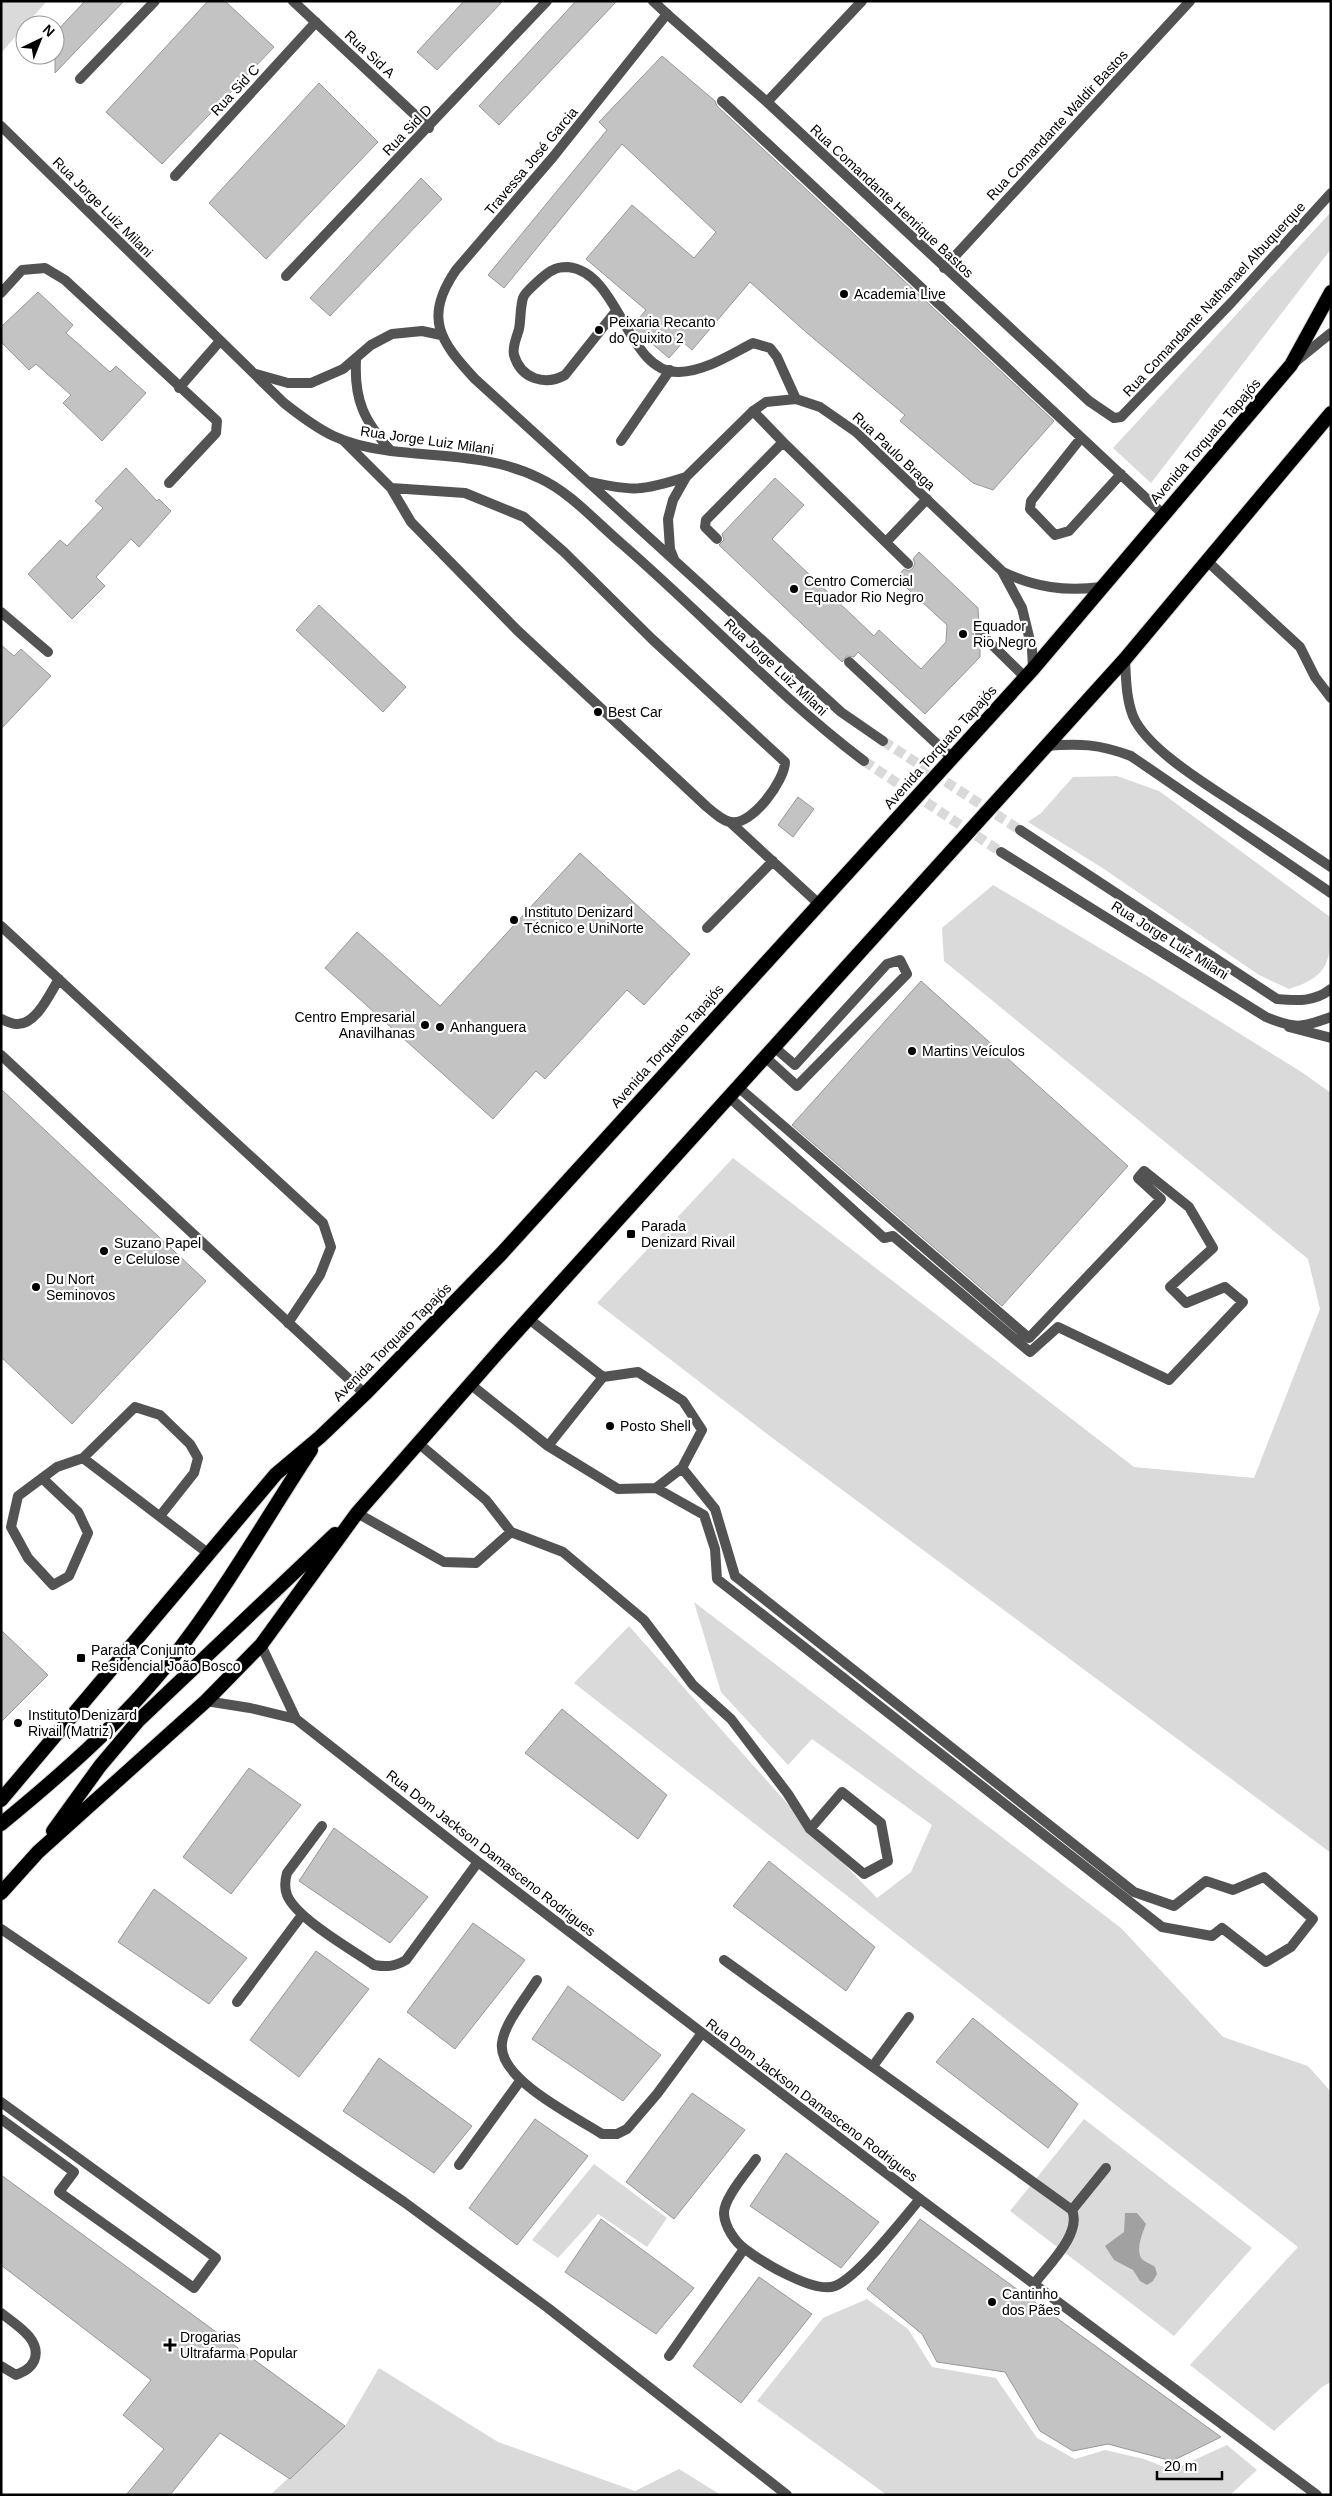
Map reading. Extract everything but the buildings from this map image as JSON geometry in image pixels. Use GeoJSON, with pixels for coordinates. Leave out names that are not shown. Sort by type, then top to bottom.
{"type":"FeatureCollection","features":[{"type":"Feature","properties":{"kind":"highway","name":"Avenida Torquato Tapajós"},"geometry":{"type":"LineString","coordinates":[[1,1800],[276,1474],[320,1437],[365,1394],[496,1259],[1029,673],[1291,365],[1331,292]]}},
{"type":"Feature","properties":{"kind":"highway"},"geometry":{"type":"LineString","coordinates":[[1,1893],[38,1852],[206,1702],[261,1645],[357,1513],[470,1384],[1125,659],[1331,413]]}},
{"type":"Feature","properties":{"kind":"highway"},"geometry":{"type":"LineString","coordinates":[[1,1824],[61,1775],[151,1684],[194,1628],[320,1437]]}},
{"type":"Feature","properties":{"kind":"highway"},"geometry":{"type":"LineString","coordinates":[[38,1852],[100,1766],[138,1721],[357,1513]]}},
{"type":"Feature","properties":{"kind":"street"},"geometry":{"type":"LineString","coordinates":[[80,79],[154,1]]}},
{"type":"Feature","properties":{"kind":"street","name":"Rua Sid A"},"geometry":{"type":"LineString","coordinates":[[293,1],[429,128]]}},
{"type":"Feature","properties":{"kind":"street","name":"Rua Sid D"},"geometry":{"type":"LineString","coordinates":[[286,276],[429,128],[547,1]]}},
{"type":"Feature","properties":{"kind":"street","name":"Rua Comandante Henrique Bastos"},"geometry":{"type":"LineString","coordinates":[[653,1],[767,102],[944,268],[1090,401],[1114,418]]}},
{"type":"Feature","properties":{"kind":"street"},"geometry":{"type":"LineString","coordinates":[[767,102],[862,1]]}},
{"type":"Feature","properties":{"kind":"street","name":"Rua Comandante Waldir Bastos"},"geometry":{"type":"LineString","coordinates":[[944,268],[1190,1]]}},
{"type":"Feature","properties":{"kind":"street","name":"Travessa José Garcia"},"geometry":{"type":"LineString","coordinates":[[441,335],[438,321],[440,304],[445,286],[456,270],[558,150],[667,14]]}},
{"type":"Feature","properties":{"kind":"street","name":"Rua Sid C"},"geometry":{"type":"LineString","coordinates":[[175,176],[316,22]]}},
{"type":"Feature","properties":{"kind":"street"},"geometry":{"type":"LineString","coordinates":[[722,101],[1164,514]]}},
{"type":"Feature","properties":{"kind":"street","name":"Rua Jorge Luiz Milani"},"geometry":{"type":"LineString","coordinates":[[1,126],[284,403],[324,434],[361,447],[471,458],[528,473],[554,486],[646,565],[827,733],[864,761]]}},
{"type":"Feature","properties":{"kind":"street","name":"Rua Comandante Nathanael Albuquerque"},"geometry":{"type":"LineString","coordinates":[[1114,418],[1122,417],[1232,302],[1331,194]]}},
{"type":"Feature","properties":{"kind":"street"},"geometry":{"type":"LineString","coordinates":[[616,311],[565,375],[554,381],[539,381],[524,371],[514,354],[523,297],[553,269],[568,267],[592,278],[616,311],[646,355],[660,368],[679,372],[711,364],[753,343],[770,348],[778,357],[796,399]]}},
{"type":"Feature","properties":{"kind":"street"},"geometry":{"type":"LineString","coordinates":[[1,293],[22,270],[45,268],[65,280],[179,388],[217,421],[216,433],[170,483]]}},
{"type":"Feature","properties":{"kind":"street"},"geometry":{"type":"LineString","coordinates":[[256,374],[288,383],[311,382],[330,377],[356,360],[371,345],[392,334],[422,331],[441,335]]}},
{"type":"Feature","properties":{"kind":"street"},"geometry":{"type":"LineString","coordinates":[[1291,365],[1331,333]]}},
{"type":"Feature","properties":{"kind":"street","name":"Rua Jorge Luiz Milani"},"geometry":{"type":"LineString","coordinates":[[441,335],[449,350],[475,378],[677,564],[841,712],[883,741]]}},
{"type":"Feature","properties":{"kind":"street"},"geometry":{"type":"LineString","coordinates":[[179,388],[220,341]]}},
{"type":"Feature","properties":{"kind":"street"},"geometry":{"type":"LineString","coordinates":[[356,360],[355,383],[363,413],[375,433],[391,450]]}},
{"type":"Feature","properties":{"kind":"street"},"geometry":{"type":"LineString","coordinates":[[621,441],[670,370]]}},
{"type":"Feature","properties":{"kind":"street","name":"Rua Paulo Braga"},"geometry":{"type":"LineString","coordinates":[[677,564],[670,549],[668,518],[673,500],[686,477],[753,411],[766,402],[796,399],[820,407],[844,422],[1002,571],[1020,580],[1054,589],[1101,587]]}},
{"type":"Feature","properties":{"kind":"street"},"geometry":{"type":"LineString","coordinates":[[753,411],[908,564]]}},
{"type":"Feature","properties":{"kind":"street"},"geometry":{"type":"LineString","coordinates":[[1081,438],[1031,501],[1030,509],[1055,535],[1068,531],[1121,474]]}},
{"type":"Feature","properties":{"kind":"street"},"geometry":{"type":"LineString","coordinates":[[344,441],[390,488],[411,522],[518,631],[708,807],[730,822],[819,904]]}},
{"type":"Feature","properties":{"kind":"street"},"geometry":{"type":"LineString","coordinates":[[717,539],[705,527],[706,520],[783,442]]}},
{"type":"Feature","properties":{"kind":"street","name":"Rua Paulo Braga"},"geometry":{"type":"LineString","coordinates":[[587,481],[624,490],[641,490],[686,477]]}},
{"type":"Feature","properties":{"kind":"street"},"geometry":{"type":"LineString","coordinates":[[390,488],[465,493],[524,517],[564,552],[652,639],[785,762],[785,770],[780,781],[756,812],[743,821],[730,822]]}},
{"type":"Feature","properties":{"kind":"street"},"geometry":{"type":"LineString","coordinates":[[886,542],[927,499]]}},
{"type":"Feature","properties":{"kind":"street"},"geometry":{"type":"LineString","coordinates":[[1207,561],[1300,647],[1315,676],[1331,698]]}},
{"type":"Feature","properties":{"kind":"street","name":"Rua Paulo Braga"},"geometry":{"type":"LineString","coordinates":[[1002,571],[1022,608],[1032,649],[1029,673]]}},
{"type":"Feature","properties":{"kind":"street"},"geometry":{"type":"LineString","coordinates":[[1,612],[48,652]]}},
{"type":"Feature","properties":{"kind":"street"},"geometry":{"type":"LineString","coordinates":[[980,633],[1029,673]]}},
{"type":"Feature","properties":{"kind":"street"},"geometry":{"type":"LineString","coordinates":[[1125,659],[1126,689],[1133,716],[1145,735],[1160,750],[1205,782],[1331,867]]}},
{"type":"Feature","properties":{"kind":"street"},"geometry":{"type":"LineString","coordinates":[[849,662],[952,758]]}},
{"type":"Feature","properties":{"kind":"street"},"geometry":{"type":"LineString","coordinates":[[1045,746],[1078,743],[1112,748],[1131,756],[1331,893]]}},
{"type":"Feature","properties":{"kind":"street","name":"Rua Jorge Luiz Milani"},"geometry":{"type":"LineString","coordinates":[[1020,830],[1277,999],[1300,1002],[1322,996],[1331,989]]}},
{"type":"Feature","properties":{"kind":"street","name":"Rua Jorge Luiz Milani"},"geometry":{"type":"LineString","coordinates":[[1001,852],[1266,1016],[1289,1027],[1331,1038]]}},
{"type":"Feature","properties":{"kind":"street"},"geometry":{"type":"LineString","coordinates":[[707,928],[773,861]]}},
{"type":"Feature","properties":{"kind":"street"},"geometry":{"type":"LineString","coordinates":[[1,926],[322,1223],[330,1246],[320,1275],[288,1323]]}},
{"type":"Feature","properties":{"kind":"street"},"geometry":{"type":"LineString","coordinates":[[900,960],[907,974],[798,1086],[769,1052],[795,1066],[888,964],[900,960]]}},
{"type":"Feature","properties":{"kind":"street"},"geometry":{"type":"LineString","coordinates":[[1,1019],[16,1024],[25,1022],[35,1015],[59,979]]}},
{"type":"Feature","properties":{"kind":"street"},"geometry":{"type":"LineString","coordinates":[[1289,1027],[1314,1023],[1331,1017]]}},
{"type":"Feature","properties":{"kind":"street"},"geometry":{"type":"LineString","coordinates":[[1,1055],[365,1394]]}},
{"type":"Feature","properties":{"kind":"street"},"geometry":{"type":"LineString","coordinates":[[733,1092],[1029,1338],[1161,1199],[1138,1178],[1144,1172],[1189,1207],[1212,1248],[1170,1287],[1186,1303],[1225,1288],[1244,1302],[1169,1380],[1058,1327],[1030,1352],[893,1236],[884,1238],[733,1092]]}},
{"type":"Feature","properties":{"kind":"street"},"geometry":{"type":"LineString","coordinates":[[529,1319],[603,1377]]}},
{"type":"Feature","properties":{"kind":"street"},"geometry":{"type":"LineString","coordinates":[[548,1446],[603,1377],[638,1372],[683,1400],[702,1430],[682,1468],[656,1488]]}},
{"type":"Feature","properties":{"kind":"street"},"geometry":{"type":"LineString","coordinates":[[470,1384],[548,1446],[618,1489],[656,1488],[704,1515],[715,1549],[717,1579],[1162,1927],[1212,1936],[1222,1928],[1266,1962],[1291,1946],[1313,1919],[1264,1877],[1233,1890],[1206,1881],[1174,1906],[1134,1892],[735,1576],[715,1509],[682,1468]]}},
{"type":"Feature","properties":{"kind":"street"},"geometry":{"type":"LineString","coordinates":[[42,1478],[78,1512],[88,1534],[69,1576],[53,1585],[28,1558],[10,1527],[18,1496],[42,1478],[57,1467],[83,1458],[135,1407],[160,1415],[190,1444],[198,1458],[194,1473],[160,1516]]}},
{"type":"Feature","properties":{"kind":"street"},"geometry":{"type":"LineString","coordinates":[[418,1443],[486,1500],[511,1532],[563,1552],[644,1620],[693,1686],[731,1719],[788,1794],[810,1829],[864,1874],[888,1861],[881,1823],[842,1792],[810,1829]]}},
{"type":"Feature","properties":{"kind":"street"},"geometry":{"type":"LineString","coordinates":[[83,1458],[209,1554]]}},
{"type":"Feature","properties":{"kind":"street"},"geometry":{"type":"LineString","coordinates":[[357,1513],[444,1562],[476,1563],[511,1532]]}},
{"type":"Feature","properties":{"kind":"street","name":"Rua Dom Jackson Damasceno Rodrigues"},"geometry":{"type":"LineString","coordinates":[[261,1645],[296,1720]]}},
{"type":"Feature","properties":{"kind":"street","name":"Rua Dom Jackson Damasceno Rodrigues"},"geometry":{"type":"LineString","coordinates":[[206,1702],[250,1708],[296,1720],[478,1862],[920,2199],[1317,2495]]}},
{"type":"Feature","properties":{"kind":"street"},"geometry":{"type":"LineString","coordinates":[[322,1826],[287,1873],[284,1881],[287,1896],[302,1915],[374,1965],[386,1967],[397,1965],[406,1960],[478,1862]]}},
{"type":"Feature","properties":{"kind":"street"},"geometry":{"type":"LineString","coordinates":[[237,2002],[302,1915]]}},
{"type":"Feature","properties":{"kind":"street"},"geometry":{"type":"LineString","coordinates":[[1,1929],[404,2202],[548,2308],[787,2495]]}},
{"type":"Feature","properties":{"kind":"street"},"geometry":{"type":"LineString","coordinates":[[724,1960],[1072,2210],[1076,2219],[1072,2235],[1034,2284]]}},
{"type":"Feature","properties":{"kind":"street"},"geometry":{"type":"LineString","coordinates":[[537,1980],[504,2032],[501,2044],[506,2061],[520,2080],[602,2134],[617,2134],[627,2129],[657,2094],[702,2032]]}},
{"type":"Feature","properties":{"kind":"street"},"geometry":{"type":"LineString","coordinates":[[873,2066],[909,2017]]}},
{"type":"Feature","properties":{"kind":"street"},"geometry":{"type":"LineString","coordinates":[[459,2165],[520,2080]]}},
{"type":"Feature","properties":{"kind":"street"},"geometry":{"type":"LineString","coordinates":[[1,2102],[216,2258],[194,2288],[59,2192],[74,2172],[1,2120]]}},
{"type":"Feature","properties":{"kind":"street"},"geometry":{"type":"LineString","coordinates":[[756,2159],[728,2198],[724,2213],[727,2228],[744,2249],[798,2280],[818,2286],[833,2287],[844,2281],[884,2242],[920,2199]]}},
{"type":"Feature","properties":{"kind":"street"},"geometry":{"type":"LineString","coordinates":[[1072,2210],[1106,2168]]}},
{"type":"Feature","properties":{"kind":"street"},"geometry":{"type":"LineString","coordinates":[[668,2356],[744,2249]]}},
{"type":"Feature","properties":{"kind":"street"},"geometry":{"type":"LineString","coordinates":[[1,2313],[28,2335],[35,2344],[36,2354],[32,2364],[25,2372],[16,2375],[1,2366]]}},
{"type":"Feature","properties":{"kind":"shaded area"},"geometry":{"type":"Polygon","coordinates":[[[1,1],[47,1],[35,15],[15,15],[15,37],[1,53],[1,1]]]}},
{"type":"Feature","properties":{"kind":"shaded area"},"geometry":{"type":"Polygon","coordinates":[[[1331,212],[1331,249],[1151,483],[1113,448],[1331,212]]]}},
{"type":"Feature","properties":{"kind":"shaded area"},"geometry":{"type":"Polygon","coordinates":[[[1117,776],[1159,791],[1330,917],[1329,954],[1321,971],[1314,978],[1289,989],[1259,975],[1101,867],[1028,822],[1041,813],[1073,777],[1117,776]]]}},
{"type":"Feature","properties":{"kind":"shaded area"},"geometry":{"type":"Polygon","coordinates":[[[993,885],[1147,976],[1303,1073],[1331,1093],[1331,1853],[771,1437],[597,1303],[733,1158],[1134,1467],[1254,1478],[1320,1309],[1308,1259],[944,961],[942,928],[993,885]]]}},
{"type":"Feature","properties":{"kind":"shaded area"},"geometry":{"type":"Polygon","coordinates":[[[694,1602],[1121,1928],[1223,2037],[1308,2066],[1331,2092],[1331,2382],[1322,2387],[1274,2431],[1190,2365],[1298,2247],[574,1683],[629,1626],[810,1829],[877,1898],[911,1872],[932,1825],[812,1739],[788,1765],[721,1692],[694,1602]]]}},
{"type":"Feature","properties":{"kind":"shaded area"},"geometry":{"type":"Polygon","coordinates":[[[1084,2119],[1252,2248],[1174,2336],[1010,2211],[1084,2119]]]}},
{"type":"Feature","properties":{"kind":"shaded area"},"geometry":{"type":"Polygon","coordinates":[[[594,2164],[667,2218],[647,2247],[598,2214],[558,2258],[532,2240],[594,2164]]]}},
{"type":"Feature","properties":{"kind":"shaded area"},"geometry":{"type":"Polygon","coordinates":[[[1125,2213],[1137,2213],[1146,2224],[1140,2241],[1139,2251],[1143,2260],[1155,2267],[1157,2274],[1153,2281],[1147,2285],[1140,2281],[1133,2270],[1114,2260],[1105,2246],[1124,2232],[1125,2213]]]}},
{"type":"Feature","properties":{"kind":"shaded area"},"geometry":{"type":"Polygon","coordinates":[[[867,2299],[908,2329],[932,2367],[996,2378],[1037,2438],[1075,2459],[1105,2450],[1144,2459],[1172,2470],[1227,2445],[1257,2470],[1230,2495],[887,2495],[757,2401],[823,2318],[867,2299]]]}},
{"type":"Feature","properties":{"kind":"shaded area"},"geometry":{"type":"Polygon","coordinates":[[[379,2368],[498,2442],[635,2491],[679,2469],[721,2495],[270,2495],[345,2426],[379,2368]]]}},
{"type":"Feature","properties":{"kind":"tunnel"},"geometry":{"type":"LineString","coordinates":[[883,741],[1020,830]]}},
{"type":"Feature","properties":{"kind":"tunnel"},"geometry":{"type":"LineString","coordinates":[[864,761],[1001,852]]}},
{"type":"Feature","properties":{"kind":"place","name":"Academia Live"},"geometry":{"type":"Point","coordinates":[844,294]}},
{"type":"Feature","properties":{"kind":"place","name":"Peixaria Recanto do Quixito 2"},"geometry":{"type":"Point","coordinates":[599,330]}},
{"type":"Feature","properties":{"kind":"place","name":"Centro Comercial Equador Rio Negro"},"geometry":{"type":"Point","coordinates":[794,589]}},
{"type":"Feature","properties":{"kind":"place","name":"Equador Rio Negro"},"geometry":{"type":"Point","coordinates":[963,634]}},
{"type":"Feature","properties":{"kind":"place","name":"Best Car"},"geometry":{"type":"Point","coordinates":[598,712]}},
{"type":"Feature","properties":{"kind":"place","name":"Instituto Denizard Técnico e UniNorte"},"geometry":{"type":"Point","coordinates":[514,920]}},
{"type":"Feature","properties":{"kind":"place","name":"Centro Empresarial Anavilhanas"},"geometry":{"type":"Point","coordinates":[425,1025]}},
{"type":"Feature","properties":{"kind":"place","name":"Anhanguera"},"geometry":{"type":"Point","coordinates":[440,1027]}},
{"type":"Feature","properties":{"kind":"place","name":"Martins Veículos"},"geometry":{"type":"Point","coordinates":[912,1051]}},
{"type":"Feature","properties":{"kind":"place","name":"Parada Denizard Rivail"},"geometry":{"type":"Point","coordinates":[631,1234]}},
{"type":"Feature","properties":{"kind":"place","name":"Suzano Papel e Celulose"},"geometry":{"type":"Point","coordinates":[104,1251]}},
{"type":"Feature","properties":{"kind":"place","name":"Du Nort Seminovos"},"geometry":{"type":"Point","coordinates":[36,1287]}},
{"type":"Feature","properties":{"kind":"place","name":"Posto Shell"},"geometry":{"type":"Point","coordinates":[610,1426]}},
{"type":"Feature","properties":{"kind":"place","name":"Parada Conjunto Residencial João Bosco"},"geometry":{"type":"Point","coordinates":[81,1658]}},
{"type":"Feature","properties":{"kind":"place","name":"Instituto Denizard Rivail (Matriz)"},"geometry":{"type":"Point","coordinates":[18,1723]}},
{"type":"Feature","properties":{"kind":"place","name":"Cantinho dos Pães"},"geometry":{"type":"Point","coordinates":[992,2302]}},
{"type":"Feature","properties":{"kind":"place","name":"Drogarias Ultrafarma Popular"},"geometry":{"type":"Point","coordinates":[170,2345]}}]}
